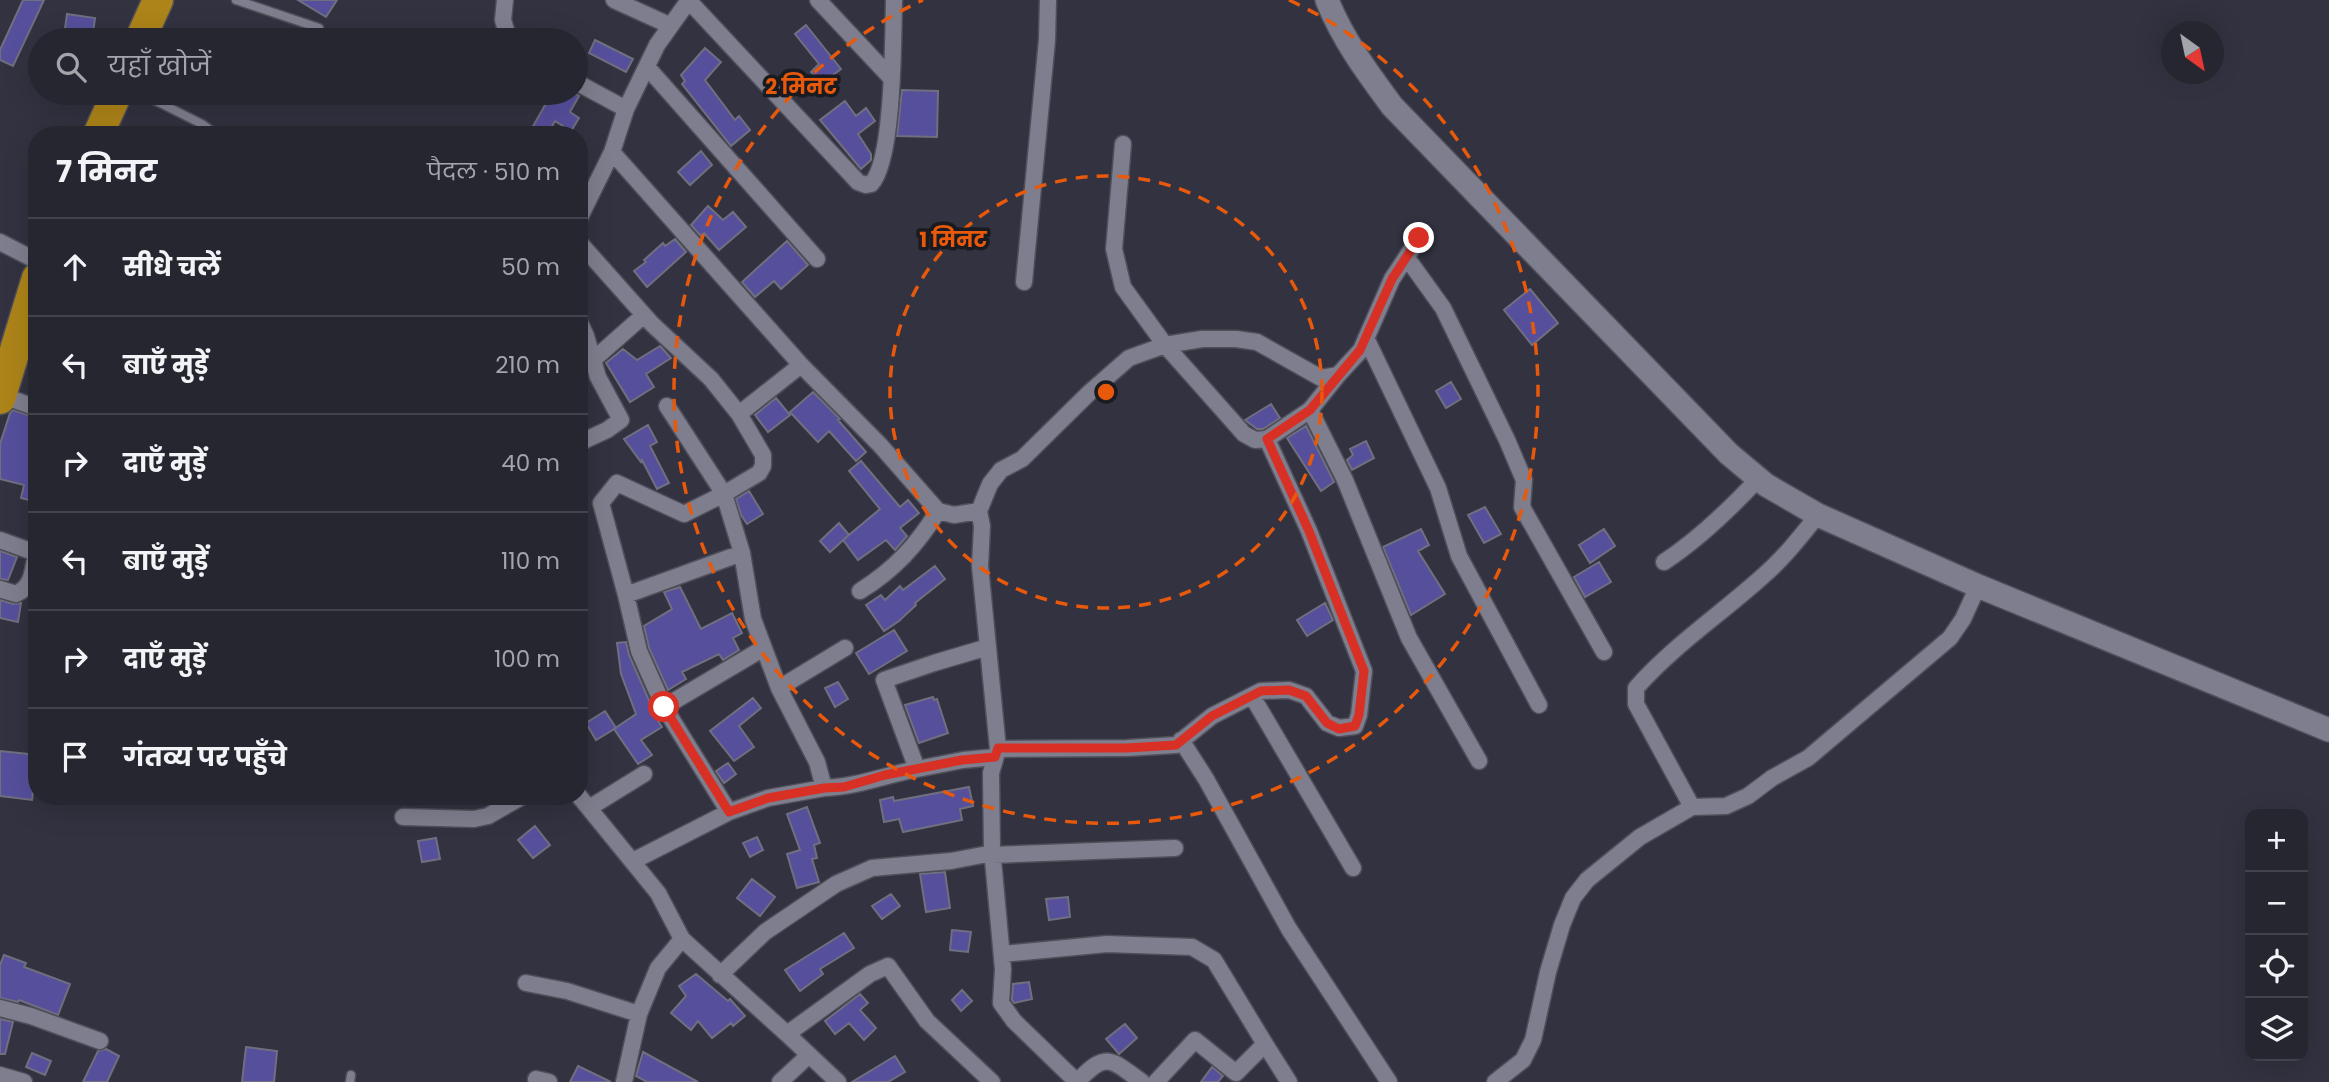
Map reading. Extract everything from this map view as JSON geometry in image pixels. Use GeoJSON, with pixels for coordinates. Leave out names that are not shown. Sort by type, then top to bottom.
{"type":"FeatureCollection","features":[{"type":"Feature","properties":{"kind":"highway"},"geometry":{"type":"LineString","coordinates":[[145,28],[158,0]]}},
{"type":"Feature","properties":{"kind":"highway"},"geometry":{"type":"LineString","coordinates":[[102,126],[112,105]]}},
{"type":"Feature","properties":{"kind":"highway"},"geometry":{"type":"LineString","coordinates":[[1,397],[28,308]]}},
{"type":"Feature","properties":{"kind":"street"},"geometry":{"type":"LineString","coordinates":[[505,0],[503,20],[505,28]]}},
{"type":"Feature","properties":{"kind":"street"},"geometry":{"type":"LineString","coordinates":[[614,0],[669,25]]}},
{"type":"Feature","properties":{"kind":"street"},"geometry":{"type":"LineString","coordinates":[[588,186],[612,152],[626,108],[669,25],[689,0],[858,182],[871,184],[880,172],[885,149],[892,79],[894,0]]}},
{"type":"Feature","properties":{"kind":"street"},"geometry":{"type":"LineString","coordinates":[[818,0],[892,79]]}},
{"type":"Feature","properties":{"kind":"street"},"geometry":{"type":"LineString","coordinates":[[1024,282],[1047,40],[1048,0]]}},
{"type":"Feature","properties":{"kind":"street"},"geometry":{"type":"LineString","coordinates":[[1327,0],[1339,30],[1392,106],[1729,454],[1758,479],[1818,515],[1978,586],[2329,730]]}},
{"type":"Feature","properties":{"kind":"street"},"geometry":{"type":"LineString","coordinates":[[647,67],[817,259]]}},
{"type":"Feature","properties":{"kind":"street"},"geometry":{"type":"LineString","coordinates":[[588,88],[626,108]]}},
{"type":"Feature","properties":{"kind":"street"},"geometry":{"type":"LineString","coordinates":[[1123,144],[1114,249],[1123,287],[1165,345],[1244,434],[1255,440],[1267,439],[1310,410],[1360,350],[1392,279],[1419,238]]}},
{"type":"Feature","properties":{"kind":"street"},"geometry":{"type":"LineString","coordinates":[[612,152],[800,365],[880,445],[938,511],[954,515],[979,511]]}},
{"type":"Feature","properties":{"kind":"street"},"geometry":{"type":"LineString","coordinates":[[0,242],[28,256]]}},
{"type":"Feature","properties":{"kind":"street"},"geometry":{"type":"LineString","coordinates":[[588,252],[644,315],[711,379],[739,414],[763,455],[763,466],[759,472],[684,514],[617,483],[601,503],[639,651],[664,707],[729,812]]}},
{"type":"Feature","properties":{"kind":"street"},"geometry":{"type":"LineString","coordinates":[[1407,258],[1443,308],[1524,481],[1522,508],[1604,652]]}},
{"type":"Feature","properties":{"kind":"street"},"geometry":{"type":"LineString","coordinates":[[593,360],[644,315]]}},
{"type":"Feature","properties":{"kind":"street"},"geometry":{"type":"LineString","coordinates":[[1366,338],[1438,488],[1459,556],[1539,705]]}},
{"type":"Feature","properties":{"kind":"street"},"geometry":{"type":"LineString","coordinates":[[1142,1082],[1115,1063],[1106,1060],[1093,1065],[1078,1082],[1014,1021],[1001,1003],[1002,954],[993,854],[991,774],[996,753],[980,566],[982,526],[979,511],[990,484],[1002,470],[1022,459],[1129,358],[1165,345],[1202,339],[1236,339],[1257,342],[1321,378],[1338,375]]}},
{"type":"Feature","properties":{"kind":"street"},"geometry":{"type":"LineString","coordinates":[[588,346],[598,377],[621,420],[588,439]]}},
{"type":"Feature","properties":{"kind":"street"},"geometry":{"type":"LineString","coordinates":[[739,414],[800,365]]}},
{"type":"Feature","properties":{"kind":"street"},"geometry":{"type":"LineString","coordinates":[[1,397],[28,405]]}},
{"type":"Feature","properties":{"kind":"street"},"geometry":{"type":"LineString","coordinates":[[667,406],[724,494],[742,553],[753,619],[779,688],[817,762],[824,788]]}},
{"type":"Feature","properties":{"kind":"street"},"geometry":{"type":"LineString","coordinates":[[1310,410],[1345,480],[1409,638],[1479,761]]}},
{"type":"Feature","properties":{"kind":"street"},"geometry":{"type":"LineString","coordinates":[[633,861],[729,812],[768,798],[844,787],[885,775],[996,753],[1176,745],[1212,716],[1261,691],[1289,690],[1306,696],[1327,723],[1339,729],[1355,726],[1359,715],[1364,671],[1309,531],[1267,439]]}},
{"type":"Feature","properties":{"kind":"street"},"geometry":{"type":"LineString","coordinates":[[1664,562],[1728,511],[1758,479]]}},
{"type":"Feature","properties":{"kind":"street"},"geometry":{"type":"LineString","coordinates":[[860,592],[906,556],[938,511]]}},
{"type":"Feature","properties":{"kind":"street"},"geometry":{"type":"LineString","coordinates":[[1692,807],[1636,704],[1636,688],[1656,665],[1783,557],[1818,515]]}},
{"type":"Feature","properties":{"kind":"street"},"geometry":{"type":"LineString","coordinates":[[0,540],[28,550]]}},
{"type":"Feature","properties":{"kind":"street"},"geometry":{"type":"LineString","coordinates":[[626,595],[742,553]]}},
{"type":"Feature","properties":{"kind":"street"},"geometry":{"type":"LineString","coordinates":[[0,589],[16,594],[28,585]]}},
{"type":"Feature","properties":{"kind":"street"},"geometry":{"type":"LineString","coordinates":[[1495,1082],[1523,1060],[1533,1040],[1562,925],[1573,898],[1587,880],[1630,845],[1692,807],[1726,806],[1748,796],[1772,778],[1808,758],[1950,638],[1963,619],[1978,586]]}},
{"type":"Feature","properties":{"kind":"street"},"geometry":{"type":"LineString","coordinates":[[917,769],[884,680],[988,647]]}},
{"type":"Feature","properties":{"kind":"street"},"geometry":{"type":"LineString","coordinates":[[664,707],[764,648]]}},
{"type":"Feature","properties":{"kind":"street"},"geometry":{"type":"LineString","coordinates":[[779,688],[845,648]]}},
{"type":"Feature","properties":{"kind":"street"},"geometry":{"type":"LineString","coordinates":[[1252,696],[1353,868]]}},
{"type":"Feature","properties":{"kind":"street"},"geometry":{"type":"LineString","coordinates":[[1181,740],[1206,779],[1289,929],[1389,1082]]}},
{"type":"Feature","properties":{"kind":"street"},"geometry":{"type":"LineString","coordinates":[[588,800],[644,774]]}},
{"type":"Feature","properties":{"kind":"street"},"geometry":{"type":"LineString","coordinates":[[403,817],[474,820],[488,816],[507,805]]}},
{"type":"Feature","properties":{"kind":"street"},"geometry":{"type":"LineString","coordinates":[[586,805],[658,893],[682,939],[838,1082]]}},
{"type":"Feature","properties":{"kind":"street"},"geometry":{"type":"LineString","coordinates":[[720,975],[765,932],[836,884],[872,868],[951,861],[993,854],[1175,848]]}},
{"type":"Feature","properties":{"kind":"street"},"geometry":{"type":"LineString","coordinates":[[624,1082],[639,1014],[658,968],[682,939]]}},
{"type":"Feature","properties":{"kind":"street"},"geometry":{"type":"LineString","coordinates":[[1002,954],[1107,944],[1192,947],[1214,960],[1289,1082]]}},
{"type":"Feature","properties":{"kind":"street"},"geometry":{"type":"LineString","coordinates":[[787,1034],[870,974],[888,965],[927,1021],[992,1082]]}},
{"type":"Feature","properties":{"kind":"street"},"geometry":{"type":"LineString","coordinates":[[526,983],[567,991],[639,1014]]}},
{"type":"Feature","properties":{"kind":"street"},"geometry":{"type":"LineString","coordinates":[[0,1008],[31,1016],[100,1041]]}},
{"type":"Feature","properties":{"kind":"street"},"geometry":{"type":"LineString","coordinates":[[1156,1082],[1195,1040],[1236,1073],[1265,1044]]}},
{"type":"Feature","properties":{"kind":"street"},"geometry":{"type":"LineString","coordinates":[[780,1082],[808,1056]]}},
{"type":"Feature","properties":{"kind":"street"},"geometry":{"type":"LineString","coordinates":[[0,1074],[24,1082]]}},
{"type":"Feature","properties":{"kind":"lane"},"geometry":{"type":"LineString","coordinates":[[236,0],[317,28]]}},
{"type":"Feature","properties":{"kind":"lane"},"geometry":{"type":"LineString","coordinates":[[164,105],[205,126]]}},
{"type":"Feature","properties":{"kind":"building"},"geometry":{"type":"Polygon","coordinates":[[[23,0],[44,0],[31,28],[28,28],[28,34],[13,66],[0,60],[0,50],[23,0]]]}},
{"type":"Feature","properties":{"kind":"building"},"geometry":{"type":"Polygon","coordinates":[[[298,0],[337,0],[326,17],[298,0]]]}},
{"type":"Feature","properties":{"kind":"building"},"geometry":{"type":"Polygon","coordinates":[[[67,14],[95,18],[94,28],[65,28],[67,14]]]}},
{"type":"Feature","properties":{"kind":"building"},"geometry":{"type":"Polygon","coordinates":[[[806,25],[841,69],[822,83],[811,72],[819,64],[795,34],[806,25]]]}},
{"type":"Feature","properties":{"kind":"building"},"geometry":{"type":"Polygon","coordinates":[[[595,40],[633,59],[626,72],[589,53],[595,40]]]}},
{"type":"Feature","properties":{"kind":"building"},"geometry":{"type":"Polygon","coordinates":[[[705,48],[721,62],[705,80],[735,120],[739,116],[750,130],[731,146],[682,84],[685,81],[681,75],[705,48]]]}},
{"type":"Feature","properties":{"kind":"building"},"geometry":{"type":"Polygon","coordinates":[[[902,90],[938,91],[937,137],[897,136],[902,90]]]}},
{"type":"Feature","properties":{"kind":"building"},"geometry":{"type":"Polygon","coordinates":[[[845,101],[856,116],[866,108],[875,121],[858,134],[871,154],[871,160],[861,169],[820,120],[845,101]]]}},
{"type":"Feature","properties":{"kind":"building"},"geometry":{"type":"Polygon","coordinates":[[[545,105],[574,105],[570,112],[579,118],[574,126],[563,126],[555,121],[552,126],[533,126],[545,105]]]}},
{"type":"Feature","properties":{"kind":"building"},"geometry":{"type":"Polygon","coordinates":[[[701,151],[712,165],[690,185],[678,172],[701,151]]]}},
{"type":"Feature","properties":{"kind":"building"},"geometry":{"type":"Polygon","coordinates":[[[708,206],[723,220],[733,212],[746,227],[719,250],[704,233],[701,236],[691,225],[708,206]]]}},
{"type":"Feature","properties":{"kind":"building"},"geometry":{"type":"Polygon","coordinates":[[[675,239],[686,252],[647,287],[634,271],[663,243],[665,246],[675,239]]]}},
{"type":"Feature","properties":{"kind":"building"},"geometry":{"type":"Polygon","coordinates":[[[787,241],[808,265],[781,289],[774,281],[755,297],[742,282],[787,241]]]}},
{"type":"Feature","properties":{"kind":"building"},"geometry":{"type":"Polygon","coordinates":[[[1530,289],[1558,323],[1532,345],[1504,310],[1530,289]]]}},
{"type":"Feature","properties":{"kind":"building"},"geometry":{"type":"Polygon","coordinates":[[[660,346],[671,358],[646,374],[654,387],[630,402],[606,363],[623,349],[637,360],[660,346]]]}},
{"type":"Feature","properties":{"kind":"building"},"geometry":{"type":"Polygon","coordinates":[[[1451,382],[1461,399],[1446,408],[1436,391],[1451,382]]]}},
{"type":"Feature","properties":{"kind":"building"},"geometry":{"type":"Polygon","coordinates":[[[813,392],[840,419],[838,420],[866,452],[856,461],[829,431],[818,442],[790,412],[813,392]]]}},
{"type":"Feature","properties":{"kind":"building"},"geometry":{"type":"Polygon","coordinates":[[[776,398],[790,415],[768,432],[755,415],[776,398]]]}},
{"type":"Feature","properties":{"kind":"building"},"geometry":{"type":"Polygon","coordinates":[[[1271,404],[1280,418],[1263,429],[1257,429],[1245,420],[1271,404]]]}},
{"type":"Feature","properties":{"kind":"building"},"geometry":{"type":"Polygon","coordinates":[[[13,410],[28,415],[28,500],[21,498],[24,485],[0,479],[0,444],[13,410]]]}},
{"type":"Feature","properties":{"kind":"building"},"geometry":{"type":"Polygon","coordinates":[[[648,425],[657,442],[650,446],[669,483],[657,489],[642,460],[641,462],[624,439],[648,425]]]}},
{"type":"Feature","properties":{"kind":"building"},"geometry":{"type":"Polygon","coordinates":[[[1306,426],[1334,482],[1321,491],[1287,438],[1306,426]]]}},
{"type":"Feature","properties":{"kind":"building"},"geometry":{"type":"Polygon","coordinates":[[[1366,441],[1374,458],[1352,470],[1347,460],[1353,455],[1350,449],[1366,441]]]}},
{"type":"Feature","properties":{"kind":"building"},"geometry":{"type":"Polygon","coordinates":[[[861,461],[900,507],[908,500],[919,513],[900,528],[907,536],[895,550],[886,540],[858,560],[843,540],[880,509],[849,471],[861,461]]]}},
{"type":"Feature","properties":{"kind":"building"},"geometry":{"type":"Polygon","coordinates":[[[749,491],[763,514],[747,524],[736,499],[749,491]]]}},
{"type":"Feature","properties":{"kind":"building"},"geometry":{"type":"Polygon","coordinates":[[[1485,507],[1501,534],[1484,543],[1468,515],[1485,507]]]}},
{"type":"Feature","properties":{"kind":"building"},"geometry":{"type":"Polygon","coordinates":[[[839,523],[849,535],[830,552],[820,541],[839,523]]]}},
{"type":"Feature","properties":{"kind":"building"},"geometry":{"type":"Polygon","coordinates":[[[1421,529],[1429,545],[1418,551],[1445,594],[1411,615],[1383,547],[1421,529]]]}},
{"type":"Feature","properties":{"kind":"building"},"geometry":{"type":"Polygon","coordinates":[[[1604,529],[1615,546],[1590,563],[1579,545],[1604,529]]]}},
{"type":"Feature","properties":{"kind":"building"},"geometry":{"type":"Polygon","coordinates":[[[0,551],[17,557],[8,580],[0,579],[0,551]]]}},
{"type":"Feature","properties":{"kind":"building"},"geometry":{"type":"Polygon","coordinates":[[[1599,562],[1611,582],[1585,597],[1574,577],[1599,562]]]}},
{"type":"Feature","properties":{"kind":"building"},"geometry":{"type":"Polygon","coordinates":[[[935,566],[945,579],[915,603],[899,621],[884,631],[866,605],[881,595],[885,600],[900,586],[903,590],[935,566]]]}},
{"type":"Feature","properties":{"kind":"building"},"geometry":{"type":"Polygon","coordinates":[[[680,587],[701,629],[732,613],[742,633],[733,638],[739,650],[723,660],[719,654],[682,672],[686,679],[668,690],[649,648],[644,626],[672,609],[664,592],[680,587]]]}},
{"type":"Feature","properties":{"kind":"building"},"geometry":{"type":"Polygon","coordinates":[[[0,600],[13,604],[21,603],[18,622],[0,618],[0,600]]]}},
{"type":"Feature","properties":{"kind":"building"},"geometry":{"type":"Polygon","coordinates":[[[1325,603],[1333,620],[1307,636],[1297,620],[1325,603]]]}},
{"type":"Feature","properties":{"kind":"building"},"geometry":{"type":"Polygon","coordinates":[[[894,630],[907,651],[869,674],[856,653],[894,630]]]}},
{"type":"Feature","properties":{"kind":"building"},"geometry":{"type":"Polygon","coordinates":[[[626,642],[652,707],[650,708],[662,727],[641,740],[652,755],[638,764],[614,729],[636,714],[621,674],[617,643],[626,642]]]}},
{"type":"Feature","properties":{"kind":"building"},"geometry":{"type":"Polygon","coordinates":[[[838,682],[848,699],[835,707],[825,688],[838,682]]]}},
{"type":"Feature","properties":{"kind":"building"},"geometry":{"type":"Polygon","coordinates":[[[933,697],[934,700],[937,699],[948,733],[919,743],[905,705],[933,697]]]}},
{"type":"Feature","properties":{"kind":"building"},"geometry":{"type":"Polygon","coordinates":[[[753,698],[761,708],[739,726],[754,747],[734,761],[710,731],[753,698]]]}},
{"type":"Feature","properties":{"kind":"building"},"geometry":{"type":"Polygon","coordinates":[[[605,711],[616,728],[596,740],[588,722],[605,711]]]}},
{"type":"Feature","properties":{"kind":"building"},"geometry":{"type":"Polygon","coordinates":[[[0,751],[28,754],[28,800],[0,796],[0,751]]]}},
{"type":"Feature","properties":{"kind":"building"},"geometry":{"type":"Polygon","coordinates":[[[728,763],[736,774],[724,783],[716,771],[728,763]]]}},
{"type":"Feature","properties":{"kind":"building"},"geometry":{"type":"Polygon","coordinates":[[[969,787],[973,806],[960,809],[962,820],[903,832],[899,819],[884,822],[880,800],[893,797],[894,801],[969,787]]]}},
{"type":"Feature","properties":{"kind":"building"},"geometry":{"type":"Polygon","coordinates":[[[807,807],[820,843],[814,845],[817,858],[812,859],[819,882],[797,888],[787,854],[800,850],[787,814],[807,807]]]}},
{"type":"Feature","properties":{"kind":"building"},"geometry":{"type":"Polygon","coordinates":[[[535,826],[550,845],[533,858],[518,840],[535,826]]]}},
{"type":"Feature","properties":{"kind":"building"},"geometry":{"type":"Polygon","coordinates":[[[757,837],[763,850],[750,857],[743,843],[757,837]]]}},
{"type":"Feature","properties":{"kind":"building"},"geometry":{"type":"Polygon","coordinates":[[[436,838],[440,859],[422,862],[418,841],[436,838]]]}},
{"type":"Feature","properties":{"kind":"building"},"geometry":{"type":"Polygon","coordinates":[[[945,872],[950,908],[926,912],[920,874],[945,872]]]}},
{"type":"Feature","properties":{"kind":"building"},"geometry":{"type":"Polygon","coordinates":[[[752,879],[775,897],[760,916],[737,898],[752,879]]]}},
{"type":"Feature","properties":{"kind":"building"},"geometry":{"type":"Polygon","coordinates":[[[891,894],[900,906],[882,919],[872,906],[891,894]]]}},
{"type":"Feature","properties":{"kind":"building"},"geometry":{"type":"Polygon","coordinates":[[[1068,897],[1070,917],[1049,920],[1046,899],[1068,897]]]}},
{"type":"Feature","properties":{"kind":"building"},"geometry":{"type":"Polygon","coordinates":[[[952,930],[971,932],[968,952],[950,950],[952,930]]]}},
{"type":"Feature","properties":{"kind":"building"},"geometry":{"type":"Polygon","coordinates":[[[844,933],[854,948],[820,969],[823,974],[800,991],[785,970],[844,933]]]}},
{"type":"Feature","properties":{"kind":"building"},"geometry":{"type":"Polygon","coordinates":[[[4,955],[26,963],[24,967],[70,984],[58,1015],[19,1000],[0,998],[0,965],[4,955]]]}},
{"type":"Feature","properties":{"kind":"building"},"geometry":{"type":"Polygon","coordinates":[[[696,974],[728,1001],[730,999],[745,1016],[712,1038],[698,1021],[691,1030],[671,1013],[686,996],[679,986],[696,974]]]}},
{"type":"Feature","properties":{"kind":"building"},"geometry":{"type":"Polygon","coordinates":[[[1029,982],[1032,999],[1014,1003],[1013,984],[1029,982]]]}},
{"type":"Feature","properties":{"kind":"building"},"geometry":{"type":"Polygon","coordinates":[[[962,990],[972,1001],[961,1011],[952,1000],[962,990]]]}},
{"type":"Feature","properties":{"kind":"building"},"geometry":{"type":"Polygon","coordinates":[[[860,994],[868,1003],[860,1010],[876,1028],[864,1040],[849,1023],[835,1034],[825,1021],[860,994]]]}},
{"type":"Feature","properties":{"kind":"building"},"geometry":{"type":"Polygon","coordinates":[[[0,1019],[13,1022],[5,1054],[0,1054],[0,1019]]]}},
{"type":"Feature","properties":{"kind":"building"},"geometry":{"type":"Polygon","coordinates":[[[1125,1024],[1137,1038],[1119,1054],[1106,1039],[1125,1024]]]}},
{"type":"Feature","properties":{"kind":"building"},"geometry":{"type":"Polygon","coordinates":[[[246,1047],[277,1051],[274,1082],[242,1082],[246,1047]]]}},
{"type":"Feature","properties":{"kind":"building"},"geometry":{"type":"Polygon","coordinates":[[[106,1049],[119,1056],[107,1082],[83,1082],[98,1051],[106,1049]]]}},
{"type":"Feature","properties":{"kind":"building"},"geometry":{"type":"Polygon","coordinates":[[[643,1052],[698,1082],[647,1082],[636,1076],[643,1052]]]}},
{"type":"Feature","properties":{"kind":"building"},"geometry":{"type":"Polygon","coordinates":[[[32,1053],[51,1061],[45,1075],[26,1067],[32,1053]]]}},
{"type":"Feature","properties":{"kind":"building"},"geometry":{"type":"Polygon","coordinates":[[[895,1056],[905,1072],[888,1082],[852,1082],[895,1056]]]}},
{"type":"Feature","properties":{"kind":"building"},"geometry":{"type":"Polygon","coordinates":[[[578,1066],[611,1082],[570,1082],[578,1066]]]}},
{"type":"Feature","properties":{"kind":"building"},"geometry":{"type":"Polygon","coordinates":[[[1212,1067],[1223,1076],[1218,1082],[1201,1082],[1212,1067]]]}},
{"type":"Feature","properties":{"kind":"route"},"geometry":{"type":"LineString","coordinates":[[664,707],[729,812],[768,798],[844,787],[885,775],[962,760],[995,757],[998,748],[1127,748],[1176,745],[1212,716],[1261,691],[1289,690],[1306,696],[1327,723],[1339,729],[1355,726],[1359,715],[1364,671],[1309,531],[1267,439],[1310,410],[1360,350],[1392,279],[1419,238]]}}]}
